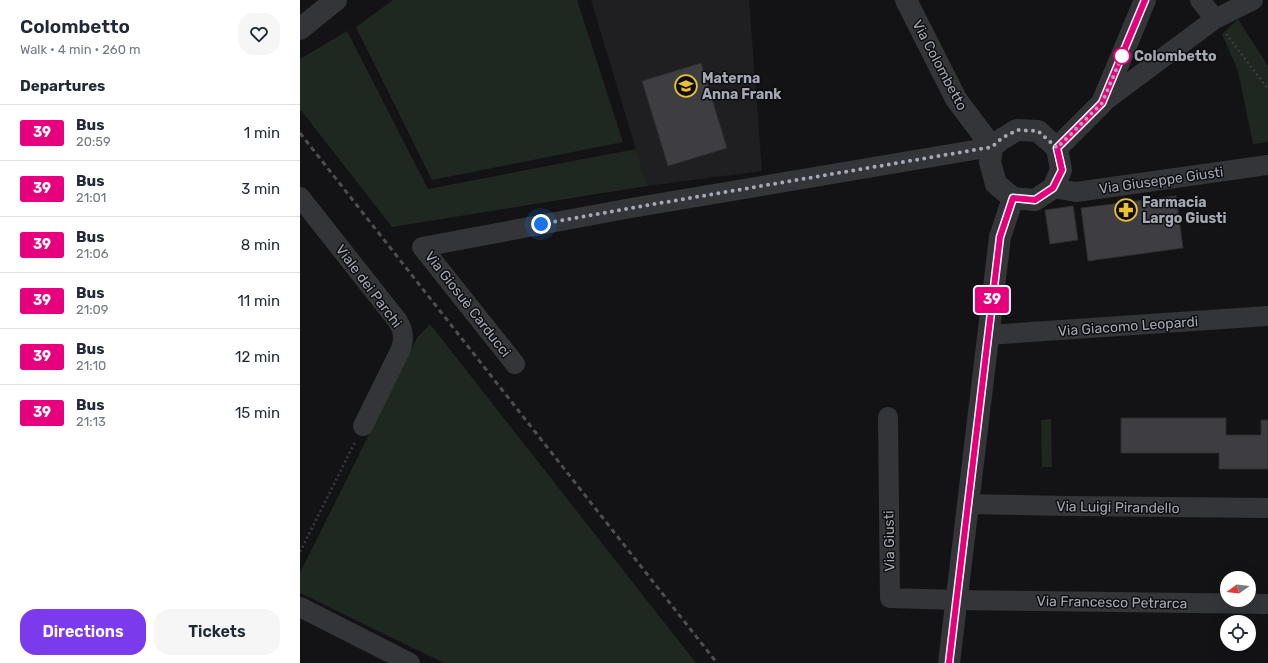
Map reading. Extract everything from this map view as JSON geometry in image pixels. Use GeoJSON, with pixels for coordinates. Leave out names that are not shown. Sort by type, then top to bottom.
{"type":"FeatureCollection","features":[{"type":"Feature","properties":{"kind":"street"},"geometry":{"type":"LineString","coordinates":[[300,29],[336,0]]}},
{"type":"Feature","properties":{"kind":"street","name":"Via Colombetto"},"geometry":{"type":"LineString","coordinates":[[906,0],[956,99],[992,147]]}},
{"type":"Feature","properties":{"kind":"street"},"geometry":{"type":"LineString","coordinates":[[1102,103],[1145,0]]}},
{"type":"Feature","properties":{"kind":"street"},"geometry":{"type":"LineString","coordinates":[[1200,0],[1215,19]]}},
{"type":"Feature","properties":{"kind":"street"},"geometry":{"type":"LineString","coordinates":[[1057,148],[1102,103],[1215,19],[1253,0]]}},
{"type":"Feature","properties":{"kind":"street"},"geometry":{"type":"LineString","coordinates":[[1017,130],[1038,131],[1057,148],[1062,170],[1053,188],[1035,200],[1013,198],[996,184],[990,162],[992,147],[1002,138],[1017,130]]}},
{"type":"Feature","properties":{"kind":"street","name":"Via Giosuè Carducci"},"geometry":{"type":"LineString","coordinates":[[515,364],[422,246],[631,208],[992,147]]}},
{"type":"Feature","properties":{"kind":"street","name":"Via Giuseppe Giusti"},"geometry":{"type":"LineString","coordinates":[[1053,188],[1076,192],[1268,165]]}},
{"type":"Feature","properties":{"kind":"street","name":"Viale dei Parchi"},"geometry":{"type":"LineString","coordinates":[[300,197],[397,320],[403,331],[403,345],[363,426]]}},
{"type":"Feature","properties":{"kind":"street"},"geometry":{"type":"LineString","coordinates":[[949,663],[1000,237],[1013,198]]}},
{"type":"Feature","properties":{"kind":"street","name":"Via Giacomo Leopardi"},"geometry":{"type":"LineString","coordinates":[[988,335],[1268,316]]}},
{"type":"Feature","properties":{"kind":"street","name":"Via Giusti"},"geometry":{"type":"LineString","coordinates":[[888,417],[890,598],[956,600]]}},
{"type":"Feature","properties":{"kind":"street","name":"Via Luigi Pirandello"},"geometry":{"type":"LineString","coordinates":[[968,504],[1268,508]]}},
{"type":"Feature","properties":{"kind":"street","name":"Via Francesco Petrarca"},"geometry":{"type":"LineString","coordinates":[[956,600],[1268,604]]}},
{"type":"Feature","properties":{"kind":"street"},"geometry":{"type":"LineString","coordinates":[[300,607],[410,663]]}},
{"type":"Feature","properties":{"kind":"path"},"geometry":{"type":"LineString","coordinates":[[1215,19],[1268,89]]}},
{"type":"Feature","properties":{"kind":"path"},"geometry":{"type":"LineString","coordinates":[[300,552],[363,426]]}},
{"type":"Feature","properties":{"kind":"shaded area"},"geometry":{"type":"Polygon","coordinates":[[[393,0],[577,0],[623,142],[432,180],[356,27],[393,0]]]}},
{"type":"Feature","properties":{"kind":"shaded area","name":"Materna Anna Frank"},"geometry":{"type":"Polygon","coordinates":[[[591,0],[749,0],[762,171],[647,186],[591,0]]]}},
{"type":"Feature","properties":{"kind":"shaded area"},"geometry":{"type":"Polygon","coordinates":[[[1238,19],[1268,66],[1268,142],[1253,144],[1238,71],[1222,34],[1238,19]]]}},
{"type":"Feature","properties":{"kind":"shaded area"},"geometry":{"type":"Polygon","coordinates":[[[347,31],[428,189],[636,149],[647,186],[392,227],[300,109],[300,59],[347,31]]]}},
{"type":"Feature","properties":{"kind":"shaded area"},"geometry":{"type":"Polygon","coordinates":[[[430,324],[696,663],[444,663],[300,593],[300,573],[417,338],[430,324]]]}},
{"type":"Feature","properties":{"kind":"shaded area"},"geometry":{"type":"Polygon","coordinates":[[[1051,419],[1052,467],[1042,467],[1041,420],[1051,419]]]}},
{"type":"Feature","properties":{"kind":"building"},"geometry":{"type":"Polygon","coordinates":[[[701,63],[727,148],[668,166],[642,81],[701,63]]]}},
{"type":"Feature","properties":{"kind":"building"},"geometry":{"type":"Polygon","coordinates":[[[1176,196],[1183,248],[1088,261],[1081,208],[1176,196]]]}},
{"type":"Feature","properties":{"kind":"building"},"geometry":{"type":"Polygon","coordinates":[[[1073,206],[1078,240],[1050,244],[1045,210],[1073,206]]]}},
{"type":"Feature","properties":{"kind":"building"},"geometry":{"type":"Polygon","coordinates":[[[1121,418],[1226,418],[1226,435],[1261,435],[1261,420],[1268,420],[1268,469],[1219,469],[1219,453],[1121,453],[1121,418]]]}},
{"type":"Feature","properties":{"kind":"railway"},"geometry":{"type":"LineString","coordinates":[[300,133],[717,663]]}},
{"type":"Feature","properties":{"kind":"bus line","name":"39"},"geometry":{"type":"LineString","coordinates":[[949,663],[1000,237],[1013,198],[1035,200],[1053,188],[1062,170],[1057,148],[1102,103],[1145,0]]}},
{"type":"Feature","properties":{"kind":"place","name":"Colombetto"},"geometry":{"type":"Point","coordinates":[1122,56]}},
{"type":"Feature","properties":{"kind":"place","name":"Materna Anna Frank"},"geometry":{"type":"Point","coordinates":[686,86]}},
{"type":"Feature","properties":{"kind":"place","name":"Farmacia Largo Giusti"},"geometry":{"type":"Point","coordinates":[1126,210]}},
{"type":"Feature","properties":{"kind":"route"},"geometry":{"type":"LineString","coordinates":[[541,224],[992,147],[1002,138],[1017,130],[1038,131],[1057,148],[1102,103],[1122,56]]}}]}
